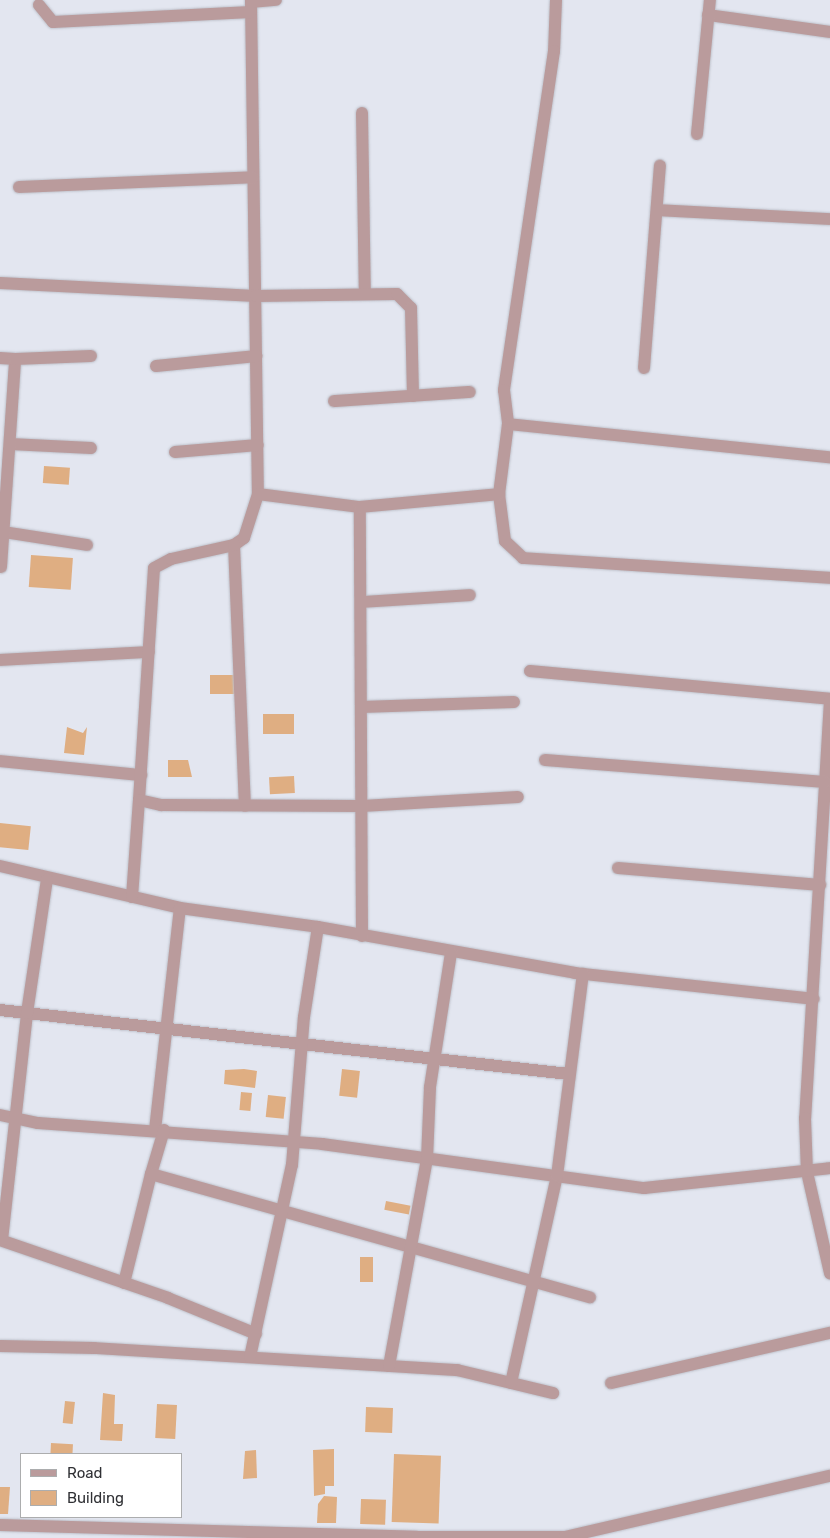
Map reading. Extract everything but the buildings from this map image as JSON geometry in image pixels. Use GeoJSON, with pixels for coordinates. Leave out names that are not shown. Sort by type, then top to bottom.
{"type":"FeatureCollection","features":[{"type":"Feature","properties":{"kind":"street"},"geometry":{"type":"LineString","coordinates":[[39,5],[54,22],[251,5],[276,0]]}},
{"type":"Feature","properties":{"kind":"street"},"geometry":{"type":"LineString","coordinates":[[556,0],[554,52],[504,390],[508,424],[499,494],[505,541],[523,558],[830,578]]}},
{"type":"Feature","properties":{"kind":"street"},"geometry":{"type":"LineString","coordinates":[[697,134],[710,0]]}},
{"type":"Feature","properties":{"kind":"street"},"geometry":{"type":"LineString","coordinates":[[132,897],[154,568],[171,559],[234,545],[244,538],[258,494],[251,5]]}},
{"type":"Feature","properties":{"kind":"street"},"geometry":{"type":"LineString","coordinates":[[708,15],[830,32]]}},
{"type":"Feature","properties":{"kind":"street"},"geometry":{"type":"LineString","coordinates":[[362,113],[365,294]]}},
{"type":"Feature","properties":{"kind":"street"},"geometry":{"type":"LineString","coordinates":[[644,368],[660,166]]}},
{"type":"Feature","properties":{"kind":"street"},"geometry":{"type":"LineString","coordinates":[[19,187],[253,176]]}},
{"type":"Feature","properties":{"kind":"street"},"geometry":{"type":"LineString","coordinates":[[657,210],[830,219]]}},
{"type":"Feature","properties":{"kind":"street"},"geometry":{"type":"LineString","coordinates":[[0,283],[256,296],[397,294],[410,303],[413,396]]}},
{"type":"Feature","properties":{"kind":"street"},"geometry":{"type":"LineString","coordinates":[[0,358],[91,356]]}},
{"type":"Feature","properties":{"kind":"street"},"geometry":{"type":"LineString","coordinates":[[156,366],[257,356]]}},
{"type":"Feature","properties":{"kind":"street"},"geometry":{"type":"LineString","coordinates":[[1,567],[16,359]]}},
{"type":"Feature","properties":{"kind":"street"},"geometry":{"type":"LineString","coordinates":[[334,401],[470,392]]}},
{"type":"Feature","properties":{"kind":"street"},"geometry":{"type":"LineString","coordinates":[[508,424],[830,457]]}},
{"type":"Feature","properties":{"kind":"street"},"geometry":{"type":"LineString","coordinates":[[10,444],[91,448]]}},
{"type":"Feature","properties":{"kind":"street"},"geometry":{"type":"LineString","coordinates":[[174,452],[258,445]]}},
{"type":"Feature","properties":{"kind":"street"},"geometry":{"type":"LineString","coordinates":[[258,494],[360,507],[499,494]]}},
{"type":"Feature","properties":{"kind":"street"},"geometry":{"type":"LineString","coordinates":[[360,507],[362,602],[362,936]]}},
{"type":"Feature","properties":{"kind":"street"},"geometry":{"type":"LineString","coordinates":[[4,532],[87,545]]}},
{"type":"Feature","properties":{"kind":"street"},"geometry":{"type":"LineString","coordinates":[[234,545],[245,806]]}},
{"type":"Feature","properties":{"kind":"street"},"geometry":{"type":"LineString","coordinates":[[362,602],[470,595]]}},
{"type":"Feature","properties":{"kind":"street"},"geometry":{"type":"LineString","coordinates":[[0,660],[149,652]]}},
{"type":"Feature","properties":{"kind":"street"},"geometry":{"type":"LineString","coordinates":[[530,671],[830,700],[824,782],[814,999],[805,1118],[807,1172],[830,1273]]}},
{"type":"Feature","properties":{"kind":"street"},"geometry":{"type":"LineString","coordinates":[[361,707],[514,702]]}},
{"type":"Feature","properties":{"kind":"street"},"geometry":{"type":"LineString","coordinates":[[544,760],[824,782]]}},
{"type":"Feature","properties":{"kind":"street"},"geometry":{"type":"LineString","coordinates":[[0,762],[141,775]]}},
{"type":"Feature","properties":{"kind":"street"},"geometry":{"type":"LineString","coordinates":[[139,800],[161,805],[362,806],[518,797]]}},
{"type":"Feature","properties":{"kind":"street"},"geometry":{"type":"LineString","coordinates":[[0,866],[47,879],[180,908],[318,927],[450,953],[583,974],[814,999]]}},
{"type":"Feature","properties":{"kind":"street"},"geometry":{"type":"LineString","coordinates":[[618,868],[820,884]]}},
{"type":"Feature","properties":{"kind":"street"},"geometry":{"type":"LineString","coordinates":[[47,879],[27,1014],[1,1240],[124,1283],[256,1334]]}},
{"type":"Feature","properties":{"kind":"street"},"geometry":{"type":"LineString","coordinates":[[124,1283],[151,1174],[159,1130],[166,1032],[180,908]]}},
{"type":"Feature","properties":{"kind":"street"},"geometry":{"type":"LineString","coordinates":[[250,1357],[282,1213],[295,1141],[302,1042],[318,927]]}},
{"type":"Feature","properties":{"kind":"street"},"geometry":{"type":"LineString","coordinates":[[389,1366],[427,1159],[435,1058],[450,953]]}},
{"type":"Feature","properties":{"kind":"street"},"geometry":{"type":"LineString","coordinates":[[511,1383],[557,1176],[583,974]]}},
{"type":"Feature","properties":{"kind":"street"},"geometry":{"type":"LineString","coordinates":[[0,1010],[166,1032],[302,1042],[569,1074]]}},
{"type":"Feature","properties":{"kind":"street"},"geometry":{"type":"LineString","coordinates":[[0,1115],[15,1118],[295,1141],[644,1188],[807,1172],[830,1168]]}},
{"type":"Feature","properties":{"kind":"street"},"geometry":{"type":"LineString","coordinates":[[151,1174],[282,1213],[590,1297]]}},
{"type":"Feature","properties":{"kind":"street"},"geometry":{"type":"LineString","coordinates":[[611,1383],[830,1333]]}},
{"type":"Feature","properties":{"kind":"street"},"geometry":{"type":"LineString","coordinates":[[0,1346],[250,1357],[457,1370],[553,1393]]}},
{"type":"Feature","properties":{"kind":"street"},"geometry":{"type":"LineString","coordinates":[[0,1524],[417,1537],[565,1537],[830,1476]]}}]}
